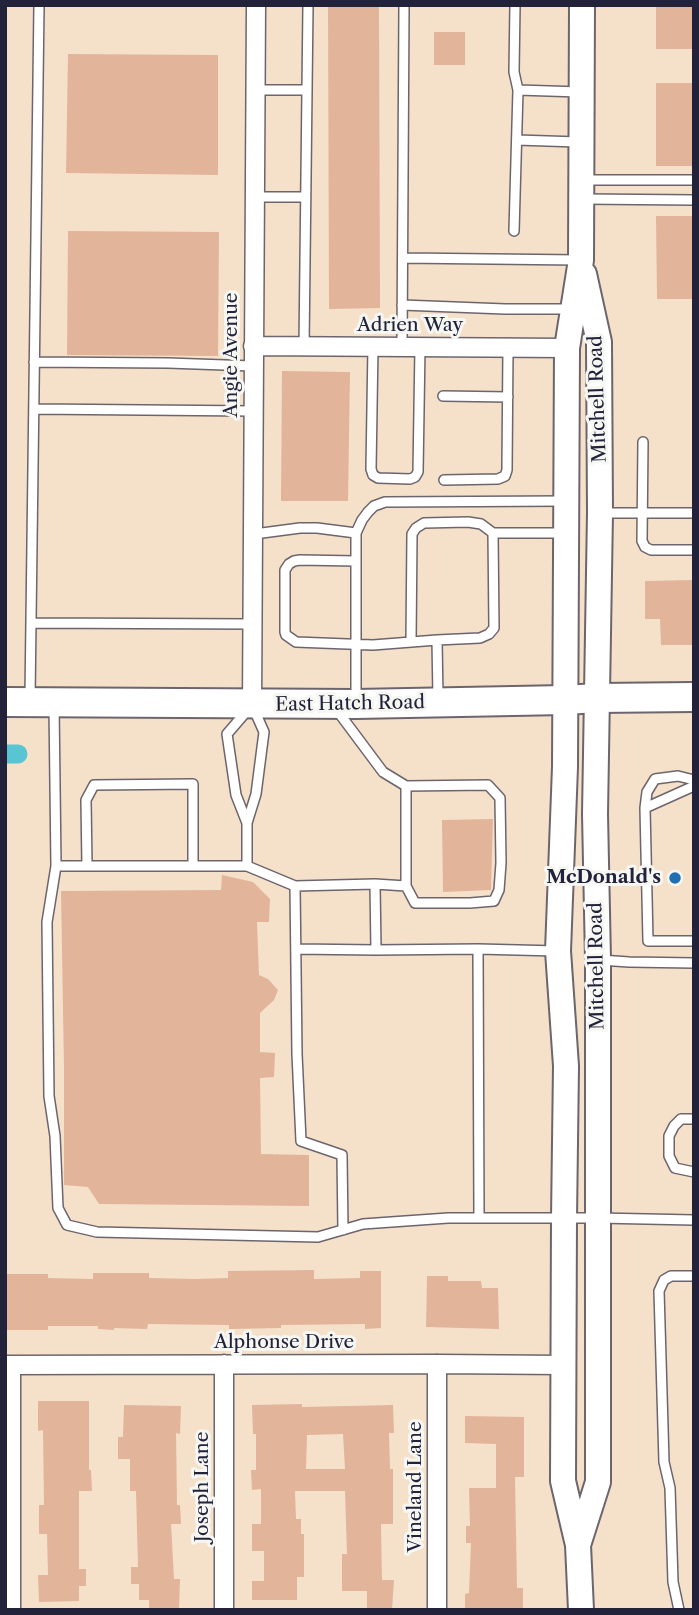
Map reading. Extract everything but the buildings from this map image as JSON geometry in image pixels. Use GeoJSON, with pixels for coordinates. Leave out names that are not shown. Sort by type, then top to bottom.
{"type":"FeatureCollection","features":[{"type":"Feature","properties":{"kind":"main road","name":"Mitchell Road"},"geometry":{"type":"LineString","coordinates":[[581,1610],[578,1545],[563,1481],[566,1066],[558,951],[564,809],[567,348],[581,260],[582,5]]}},
{"type":"Feature","properties":{"kind":"main road","name":"Mitchell Road"},"geometry":{"type":"LineString","coordinates":[[578,1545],[598,1482],[598,960],[595,814],[600,513],[599,342],[581,260]]}},
{"type":"Feature","properties":{"kind":"main road","name":"East Hatch Road"},"geometry":{"type":"LineString","coordinates":[[30,703],[252,705],[694,697]]}},
{"type":"Feature","properties":{"kind":"street","name":"Angie Avenue"},"geometry":{"type":"LineString","coordinates":[[252,705],[256,5]]}},
{"type":"Feature","properties":{"kind":"street","name":"Adrien Way"},"geometry":{"type":"LineString","coordinates":[[253,346],[567,348]]}},
{"type":"Feature","properties":{"kind":"street","name":"Joseph Lane"},"geometry":{"type":"LineString","coordinates":[[224,1364],[224,1610]]}},
{"type":"Feature","properties":{"kind":"street","name":"Vineland Lane"},"geometry":{"type":"LineString","coordinates":[[436,1364],[437,1610]]}},
{"type":"Feature","properties":{"kind":"street","name":"Alphonse Drive"},"geometry":{"type":"LineString","coordinates":[[8,1365],[564,1365]]}},
{"type":"Feature","properties":{"kind":"street"},"geometry":{"type":"LineString","coordinates":[[8,1365],[11,1610]]}},
{"type":"Feature","properties":{"kind":"lane"},"geometry":{"type":"LineString","coordinates":[[39,5],[30,703],[56,866],[47,922],[49,1096],[55,1136],[58,1208],[67,1225],[97,1232],[318,1237],[363,1223],[448,1218],[694,1220]]}},
{"type":"Feature","properties":{"kind":"lane"},"geometry":{"type":"LineString","coordinates":[[304,346],[308,5]]}},
{"type":"Feature","properties":{"kind":"lane"},"geometry":{"type":"LineString","coordinates":[[373,346],[371,470],[378,478],[410,479],[418,472],[411,347],[402,305],[404,5]]}},
{"type":"Feature","properties":{"kind":"lane"},"geometry":{"type":"LineString","coordinates":[[514,231],[519,90],[514,72],[515,5]]}},
{"type":"Feature","properties":{"kind":"lane"},"geometry":{"type":"LineString","coordinates":[[255,90],[307,90]]}},
{"type":"Feature","properties":{"kind":"lane"},"geometry":{"type":"LineString","coordinates":[[519,90],[582,92]]}},
{"type":"Feature","properties":{"kind":"lane"},"geometry":{"type":"LineString","coordinates":[[517,140],[582,142]]}},
{"type":"Feature","properties":{"kind":"lane"},"geometry":{"type":"LineString","coordinates":[[582,190],[694,180]]}},
{"type":"Feature","properties":{"kind":"lane"},"geometry":{"type":"LineString","coordinates":[[582,190],[694,200]]}},
{"type":"Feature","properties":{"kind":"lane"},"geometry":{"type":"LineString","coordinates":[[254,197],[305,197]]}},
{"type":"Feature","properties":{"kind":"lane"},"geometry":{"type":"LineString","coordinates":[[402,258],[581,260]]}},
{"type":"Feature","properties":{"kind":"lane"},"geometry":{"type":"LineString","coordinates":[[402,305],[574,309]]}},
{"type":"Feature","properties":{"kind":"lane"},"geometry":{"type":"LineString","coordinates":[[444,480],[498,480],[505,476],[508,348]]}},
{"type":"Feature","properties":{"kind":"lane"},"geometry":{"type":"LineString","coordinates":[[34,362],[253,366]]}},
{"type":"Feature","properties":{"kind":"lane"},"geometry":{"type":"LineString","coordinates":[[443,396],[508,397]]}},
{"type":"Feature","properties":{"kind":"lane"},"geometry":{"type":"LineString","coordinates":[[34,409],[253,411]]}},
{"type":"Feature","properties":{"kind":"lane"},"geometry":{"type":"LineString","coordinates":[[643,442],[642,541],[645,547],[651,550],[694,550]]}},
{"type":"Feature","properties":{"kind":"lane"},"geometry":{"type":"LineString","coordinates":[[406,786],[406,886],[415,903],[494,901],[499,890],[501,863],[500,798],[488,785],[406,786],[383,772],[344,704],[355,645],[356,533],[362,520],[374,506],[385,502],[565,501]]}},
{"type":"Feature","properties":{"kind":"lane"},"geometry":{"type":"LineString","coordinates":[[600,513],[694,513]]}},
{"type":"Feature","properties":{"kind":"lane"},"geometry":{"type":"LineString","coordinates":[[411,642],[412,534],[416,528],[425,523],[468,522],[481,524],[493,533],[565,533]]}},
{"type":"Feature","properties":{"kind":"lane"},"geometry":{"type":"LineString","coordinates":[[252,532],[317,528],[356,533]]}},
{"type":"Feature","properties":{"kind":"lane"},"geometry":{"type":"LineString","coordinates":[[355,561],[294,561],[289,564],[285,570],[285,632],[291,639],[296,642],[373,645],[480,638],[489,634],[494,628],[493,533]]}},
{"type":"Feature","properties":{"kind":"lane"},"geometry":{"type":"LineString","coordinates":[[31,623],[252,624]]}},
{"type":"Feature","properties":{"kind":"lane"},"geometry":{"type":"LineString","coordinates":[[436,640],[438,703]]}},
{"type":"Feature","properties":{"kind":"lane"},"geometry":{"type":"LineString","coordinates":[[247,823],[236,795],[226,734],[252,705],[264,732],[256,794],[247,823],[247,866]]}},
{"type":"Feature","properties":{"kind":"lane"},"geometry":{"type":"LineString","coordinates":[[694,783],[678,776],[655,779],[646,792],[645,808],[648,941],[694,941]]}},
{"type":"Feature","properties":{"kind":"lane"},"geometry":{"type":"LineString","coordinates":[[645,808],[694,783]]}},
{"type":"Feature","properties":{"kind":"lane"},"geometry":{"type":"LineString","coordinates":[[87,866],[86,800],[94,785],[179,784],[193,784],[193,866]]}},
{"type":"Feature","properties":{"kind":"lane"},"geometry":{"type":"LineString","coordinates":[[56,866],[247,866],[295,886],[406,886]]}},
{"type":"Feature","properties":{"kind":"lane"},"geometry":{"type":"LineString","coordinates":[[375,884],[376,950]]}},
{"type":"Feature","properties":{"kind":"lane"},"geometry":{"type":"LineString","coordinates":[[295,886],[301,1141],[342,1155],[344,1230]]}},
{"type":"Feature","properties":{"kind":"lane"},"geometry":{"type":"LineString","coordinates":[[296,949],[558,951]]}},
{"type":"Feature","properties":{"kind":"lane"},"geometry":{"type":"LineString","coordinates":[[478,949],[479,1218]]}},
{"type":"Feature","properties":{"kind":"lane"},"geometry":{"type":"LineString","coordinates":[[598,960],[694,963]]}},
{"type":"Feature","properties":{"kind":"lane"},"geometry":{"type":"LineString","coordinates":[[694,1119],[681,1119],[669,1136],[669,1156],[675,1168],[694,1172]]}},
{"type":"Feature","properties":{"kind":"lane"},"geometry":{"type":"LineString","coordinates":[[679,1610],[673,1582],[670,1488],[664,1462],[659,1291],[664,1280],[671,1276],[694,1276]]}},
{"type":"Feature","properties":{"kind":"waterway"},"geometry":{"type":"LineString","coordinates":[[5,754],[18,754]]}},
{"type":"Feature","properties":{"kind":"place","name":"McDonald's"},"geometry":{"type":"Point","coordinates":[675,878]}}]}
